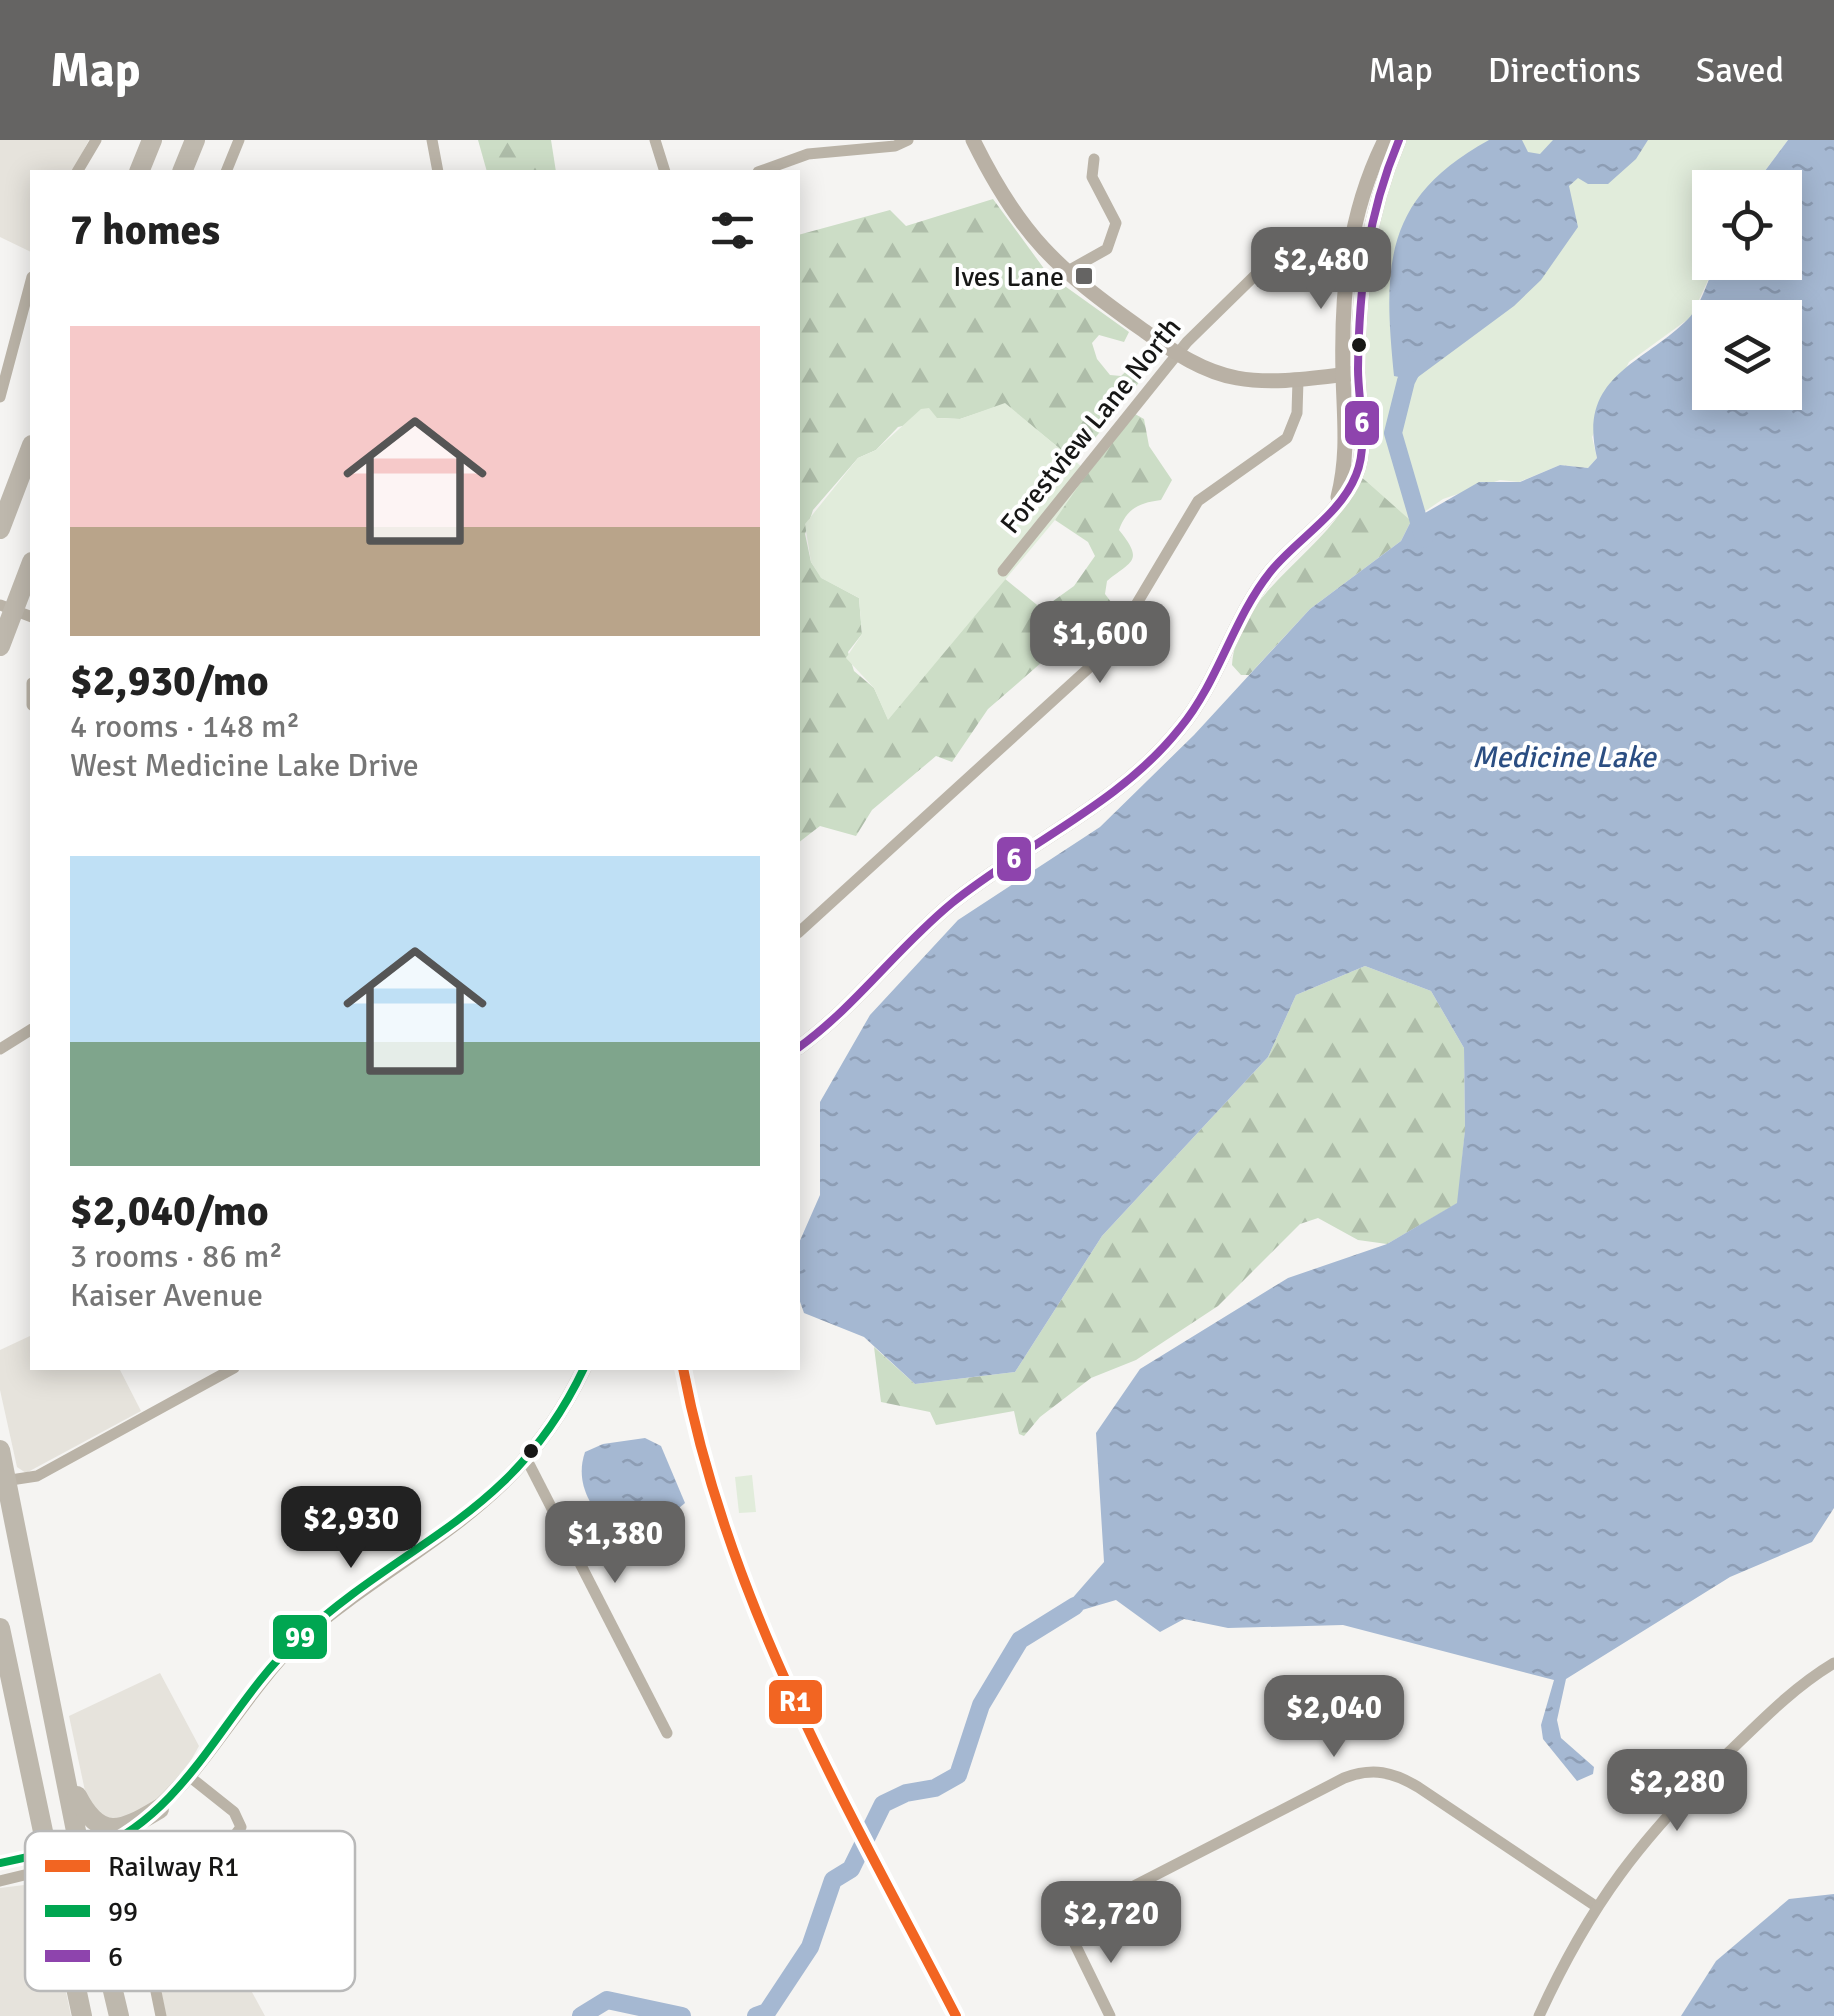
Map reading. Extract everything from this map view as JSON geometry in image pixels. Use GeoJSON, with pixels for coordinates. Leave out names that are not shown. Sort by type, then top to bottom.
{"type":"FeatureCollection","features":[{"type":"Feature","properties":{"kind":"highway"},"geometry":{"type":"LineString","coordinates":[[140,170],[152,140]]}},
{"type":"Feature","properties":{"kind":"highway"},"geometry":{"type":"LineString","coordinates":[[183,170],[195,140]]}},
{"type":"Feature","properties":{"kind":"highway"},"geometry":{"type":"LineString","coordinates":[[0,530],[30,450]]}},
{"type":"Feature","properties":{"kind":"highway"},"geometry":{"type":"LineString","coordinates":[[0,646],[30,568]]}},
{"type":"Feature","properties":{"kind":"highway"},"geometry":{"type":"LineString","coordinates":[[0,1450],[3,1481],[76,1831]]}},
{"type":"Feature","properties":{"kind":"highway"},"geometry":{"type":"LineString","coordinates":[[0,1628],[43,1831]]}},
{"type":"Feature","properties":{"kind":"highway"},"geometry":{"type":"LineString","coordinates":[[62,1753],[76,1793],[96,1824],[124,1827],[159,1809]]}},
{"type":"Feature","properties":{"kind":"highway"},"geometry":{"type":"LineString","coordinates":[[77,1991],[82,2016]]}},
{"type":"Feature","properties":{"kind":"highway"},"geometry":{"type":"LineString","coordinates":[[113,1991],[119,2016]]}},
{"type":"Feature","properties":{"kind":"street"},"geometry":{"type":"LineString","coordinates":[[78,170],[96,140]]}},
{"type":"Feature","properties":{"kind":"street"},"geometry":{"type":"LineString","coordinates":[[227,170],[239,140]]}},
{"type":"Feature","properties":{"kind":"street"},"geometry":{"type":"LineString","coordinates":[[432,140],[438,170]]}},
{"type":"Feature","properties":{"kind":"street"},"geometry":{"type":"LineString","coordinates":[[655,140],[664,170]]}},
{"type":"Feature","properties":{"kind":"street"},"geometry":{"type":"LineString","coordinates":[[764,170],[808,154],[895,146],[908,140]]}},
{"type":"Feature","properties":{"kind":"street"},"geometry":{"type":"LineString","coordinates":[[973,140],[1009,207],[1066,272],[1178,356],[1240,379],[1298,380],[1350,374]]}},
{"type":"Feature","properties":{"kind":"street"},"geometry":{"type":"LineString","coordinates":[[800,1046],[840,1014],[952,903],[1104,798],[1161,750],[1205,694],[1270,572],[1336,506],[1357,474],[1344,283],[1352,226],[1384,140]]}},
{"type":"Feature","properties":{"kind":"street"},"geometry":{"type":"LineString","coordinates":[[1350,374],[1368,230],[1399,140]]}},
{"type":"Feature","properties":{"kind":"street"},"geometry":{"type":"LineString","coordinates":[[1066,272],[1108,249],[1116,223],[1092,177],[1094,159]]}},
{"type":"Feature","properties":{"kind":"street","name":"Forestview Lane North"},"geometry":{"type":"LineString","coordinates":[[1002,571],[1178,356],[1285,246],[1308,237]]}},
{"type":"Feature","properties":{"kind":"street"},"geometry":{"type":"LineString","coordinates":[[0,397],[30,284]]}},
{"type":"Feature","properties":{"kind":"street"},"geometry":{"type":"LineString","coordinates":[[800,930],[1092,665],[1124,625],[1198,502],[1287,438],[1297,414],[1298,380]]}},
{"type":"Feature","properties":{"kind":"street"},"geometry":{"type":"LineString","coordinates":[[0,1049],[30,1030]]}},
{"type":"Feature","properties":{"kind":"street"},"geometry":{"type":"LineString","coordinates":[[3,1481],[37,1476],[230,1370]]}},
{"type":"Feature","properties":{"kind":"street"},"geometry":{"type":"LineString","coordinates":[[131,1831],[190,1777],[245,1698],[297,1640],[482,1505],[527,1460],[561,1412],[583,1370]]}},
{"type":"Feature","properties":{"kind":"street"},"geometry":{"type":"LineString","coordinates":[[527,1460],[667,1732]]}},
{"type":"Feature","properties":{"kind":"street"},"geometry":{"type":"LineString","coordinates":[[1538,2016],[1594,1905],[1688,1793],[1792,1692],[1834,1663]]}},
{"type":"Feature","properties":{"kind":"street"},"geometry":{"type":"LineString","coordinates":[[1110,2016],[1069,1932],[1070,1919],[1344,1778],[1365,1772],[1392,1773],[1418,1787],[1594,1905]]}},
{"type":"Feature","properties":{"kind":"street"},"geometry":{"type":"LineString","coordinates":[[190,1777],[234,1812],[241,1828],[239,1831]]}},
{"type":"Feature","properties":{"kind":"street"},"geometry":{"type":"LineString","coordinates":[[0,1863],[25,1858]]}},
{"type":"Feature","properties":{"kind":"street"},"geometry":{"type":"LineString","coordinates":[[0,1881],[25,1876]]}},
{"type":"Feature","properties":{"kind":"street"},"geometry":{"type":"LineString","coordinates":[[156,1991],[161,2016]]}},
{"type":"Feature","properties":{"kind":"shaded area"},"geometry":{"type":"Polygon","coordinates":[[[0,140],[89,140],[73,170],[30,170],[30,252],[0,237],[0,140]]]}},
{"type":"Feature","properties":{"kind":"shaded area"},"geometry":{"type":"Polygon","coordinates":[[[30,1336],[30,1370],[120,1370],[141,1411],[26,1473],[17,1467],[0,1390],[0,1350],[30,1336]]]}},
{"type":"Feature","properties":{"kind":"shaded area"},"geometry":{"type":"Polygon","coordinates":[[[160,1673],[199,1746],[178,1783],[133,1817],[115,1824],[88,1805],[69,1716],[160,1673]]]}},
{"type":"Feature","properties":{"kind":"shaded area"},"geometry":{"type":"Polygon","coordinates":[[[25,1885],[25,1991],[66,1991],[71,2016],[0,2016],[0,1888],[25,1885]]]}},
{"type":"Feature","properties":{"kind":"shaded area"},"geometry":{"type":"Polygon","coordinates":[[[161,1991],[251,1991],[265,2016],[166,2016],[161,1991]]]}},
{"type":"Feature","properties":{"kind":"green space"},"geometry":{"type":"Polygon","coordinates":[[[478,140],[551,140],[556,170],[486,170],[478,140]]]}},
{"type":"Feature","properties":{"kind":"green space"},"geometry":{"type":"Polygon","coordinates":[[[1401,140],[1788,140],[1766,170],[1692,170],[1692,280],[1708,280],[1699,300],[1692,300],[1691,317],[1629,362],[1592,437],[1597,458],[1588,468],[1560,465],[1519,482],[1500,480],[1443,499],[1411,521],[1357,473],[1359,284],[1401,140]]]}},
{"type":"Feature","properties":{"kind":"green space"},"geometry":{"type":"Polygon","coordinates":[[[993,199],[1048,274],[1129,332],[1124,342],[1099,335],[1092,343],[1097,359],[1110,375],[1121,376],[1140,358],[1152,366],[1076,462],[1005,404],[960,419],[937,418],[898,427],[876,450],[858,458],[813,510],[805,534],[811,562],[822,578],[859,598],[862,634],[848,652],[854,671],[874,688],[888,719],[1004,578],[1042,609],[1074,586],[1095,556],[1088,542],[1055,520],[1058,511],[1135,414],[1144,419],[1149,446],[1172,480],[1161,500],[1135,508],[1119,530],[1133,555],[1128,565],[1107,581],[1105,594],[1120,614],[1111,630],[1084,635],[1066,618],[1052,621],[1041,643],[1042,662],[988,709],[952,762],[936,756],[872,810],[856,836],[820,826],[800,841],[800,234],[890,210],[906,226],[993,199]]]}},
{"type":"Feature","properties":{"kind":"green space"},"geometry":{"type":"Polygon","coordinates":[[[1005,403],[1088,472],[1055,520],[888,720],[874,688],[846,658],[862,634],[859,598],[821,578],[811,562],[805,524],[858,458],[876,450],[921,409],[929,408],[937,418],[960,419],[1005,403]]]}},
{"type":"Feature","properties":{"kind":"green space"},"geometry":{"type":"Polygon","coordinates":[[[1357,473],[1408,516],[1411,521],[1401,541],[1310,609],[1249,675],[1241,675],[1232,665],[1247,620],[1260,600],[1329,528],[1343,509],[1357,473]]]}},
{"type":"Feature","properties":{"kind":"green space"},"geometry":{"type":"Polygon","coordinates":[[[1365,966],[1431,991],[1464,1048],[1465,1130],[1458,1203],[1387,1244],[1358,1240],[1318,1218],[1300,1224],[1218,1306],[1136,1360],[1091,1378],[1040,1417],[1024,1436],[1019,1434],[1014,1411],[936,1425],[930,1412],[881,1402],[874,1347],[915,1384],[1015,1372],[1102,1236],[1268,1057],[1296,995],[1365,966]]]}},
{"type":"Feature","properties":{"kind":"green space"},"geometry":{"type":"Polygon","coordinates":[[[752,1475],[756,1512],[739,1513],[735,1477],[752,1475]]]}},
{"type":"Feature","properties":{"kind":"water"},"geometry":{"type":"Polygon","coordinates":[[[1489,140],[1522,140],[1528,152],[1540,154],[1553,140],[1648,140],[1636,159],[1608,184],[1588,184],[1578,178],[1569,186],[1578,227],[1541,280],[1514,306],[1414,380],[1394,376],[1389,301],[1398,238],[1409,211],[1428,186],[1454,162],[1489,140]]]}},
{"type":"Feature","properties":{"kind":"water","name":"Medicine Lake"},"geometry":{"type":"Polygon","coordinates":[[[1788,140],[1834,140],[1834,1508],[1812,1542],[1730,1577],[1566,1679],[1557,1720],[1561,1738],[1594,1767],[1593,1774],[1577,1781],[1543,1739],[1541,1725],[1554,1680],[1343,1625],[1228,1628],[1184,1619],[1160,1632],[1116,1600],[1055,1618],[1104,1562],[1096,1433],[1140,1369],[1288,1278],[1387,1244],[1457,1203],[1465,1130],[1464,1048],[1431,991],[1365,966],[1296,995],[1268,1057],[1102,1236],[1015,1372],[915,1384],[864,1337],[804,1313],[800,1302],[800,1240],[820,1195],[820,1102],[870,1015],[958,920],[1100,827],[1194,735],[1310,609],[1401,541],[1411,521],[1479,482],[1520,482],[1560,465],[1588,468],[1597,458],[1593,430],[1596,408],[1605,390],[1692,315],[1692,410],[1802,410],[1802,300],[1700,300],[1709,280],[1802,280],[1802,170],[1766,170],[1788,140]]]}},
{"type":"Feature","properties":{"kind":"water"},"geometry":{"type":"Polygon","coordinates":[[[645,1438],[661,1446],[685,1503],[667,1518],[617,1533],[588,1497],[582,1475],[585,1452],[603,1444],[645,1438]]]}},
{"type":"Feature","properties":{"kind":"water"},"geometry":{"type":"Polygon","coordinates":[[[1834,1894],[1834,2016],[1681,2016],[1716,1961],[1789,1899],[1834,1894]]]}},
{"type":"Feature","properties":{"kind":"waterway"},"geometry":{"type":"LineString","coordinates":[[1417,359],[1406,381],[1393,433],[1424,539]]}},
{"type":"Feature","properties":{"kind":"waterway"},"geometry":{"type":"LineString","coordinates":[[756,2016],[767,2012],[810,1947],[833,1880],[851,1869],[883,1804],[906,1793],[935,1788],[958,1775],[981,1705],[1020,1640],[1075,1606]]}},
{"type":"Feature","properties":{"kind":"waterway"},"geometry":{"type":"LineString","coordinates":[[581,2016],[607,2000],[682,2016]]}},
{"type":"Feature","properties":{"kind":"rail line","name":"R1"},"geometry":{"type":"LineString","coordinates":[[683,1370],[703,1455],[760,1621],[833,1780],[956,2016]]}},
{"type":"Feature","properties":{"kind":"transit line","name":"6"},"geometry":{"type":"LineString","coordinates":[[800,1046],[839,1014],[952,903],[1101,801],[1156,755],[1194,710],[1246,609],[1271,571],[1329,515],[1349,489],[1362,450],[1358,369],[1367,253],[1379,196],[1399,140]]}},
{"type":"Feature","properties":{"kind":"transit line","name":"99"},"geometry":{"type":"LineString","coordinates":[[129,1831],[182,1784],[248,1695],[297,1640],[338,1605],[455,1522],[525,1459],[556,1419],[583,1370]]}},
{"type":"Feature","properties":{"kind":"transit line","name":"99"},"geometry":{"type":"LineString","coordinates":[[0,1863],[25,1858]]}},
{"type":"Feature","properties":{"kind":"place","name":"Ives Lane"},"geometry":{"type":"Point","coordinates":[1084,276]}}]}
